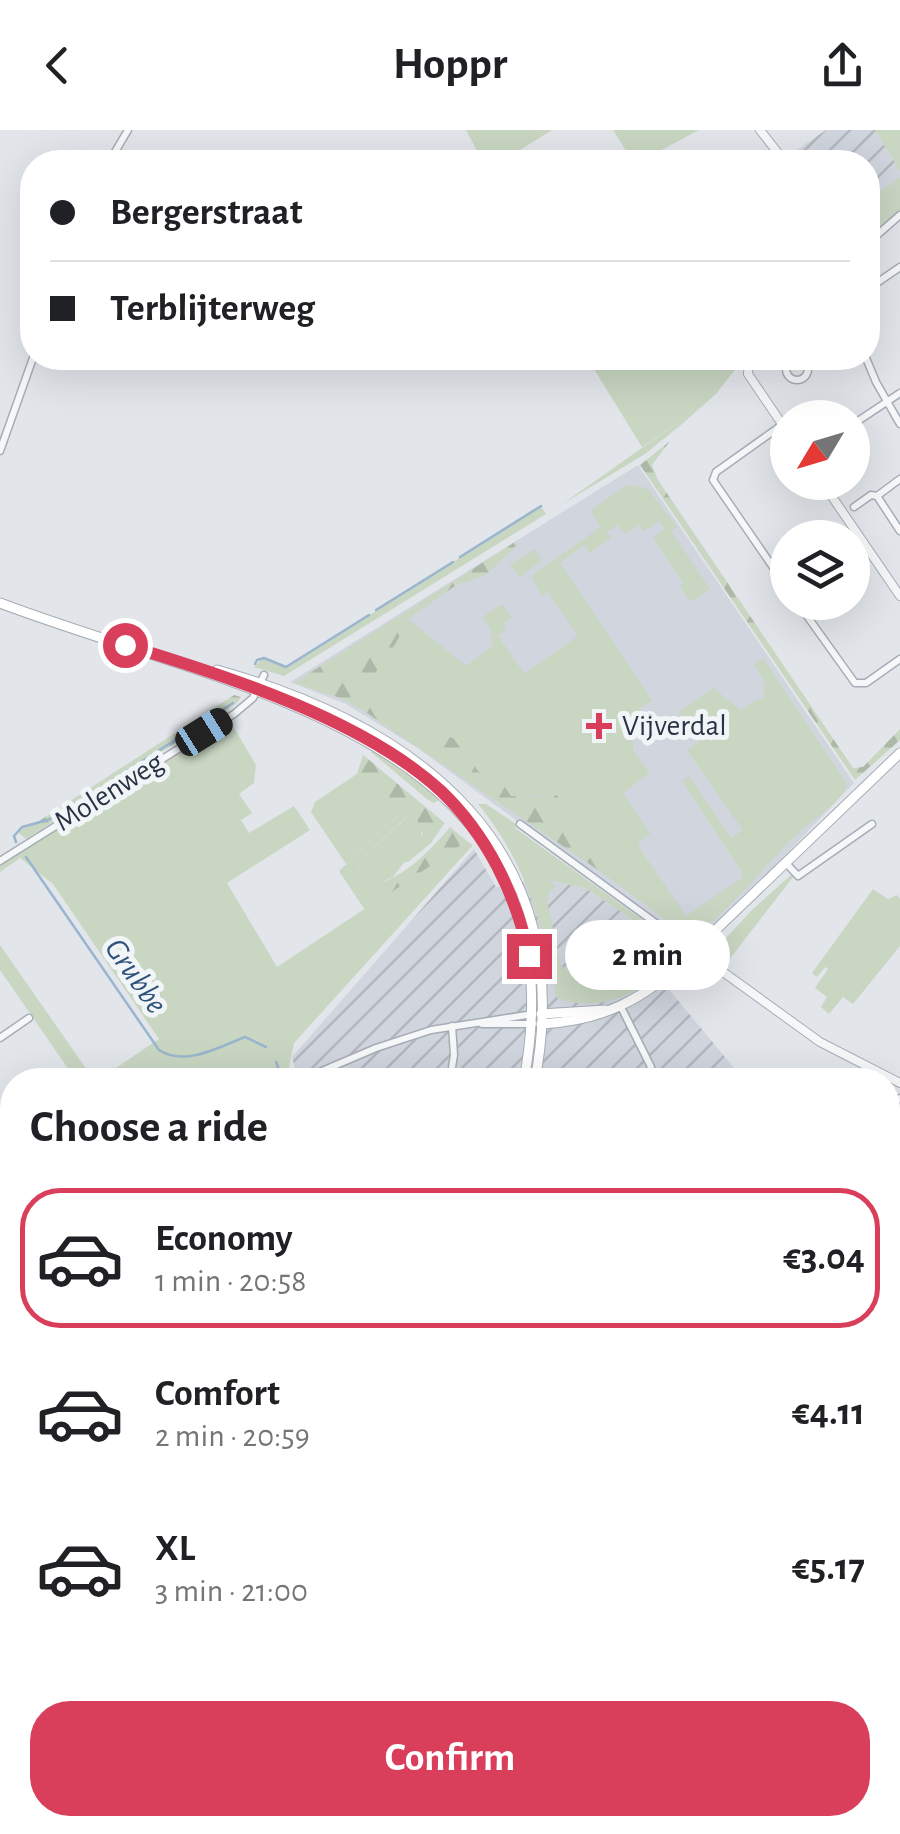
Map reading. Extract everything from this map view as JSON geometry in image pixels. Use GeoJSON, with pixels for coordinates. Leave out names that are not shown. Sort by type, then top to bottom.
{"type":"FeatureCollection","features":[{"type":"Feature","properties":{"kind":"main road"},"geometry":{"type":"LineString","coordinates":[[0,603],[167,658],[261,682],[384,739],[425,766],[507,863],[529,915],[540,958],[536,1068]]}},
{"type":"Feature","properties":{"kind":"main road"},"geometry":{"type":"LineString","coordinates":[[687,951],[695,960],[786,862],[900,754]]}},
{"type":"Feature","properties":{"kind":"main road"},"geometry":{"type":"LineString","coordinates":[[538,1019],[621,1007],[657,986],[692,942],[701,951]]}},
{"type":"Feature","properties":{"kind":"main road"},"geometry":{"type":"LineString","coordinates":[[527,1068],[538,1019]]}},
{"type":"Feature","properties":{"kind":"street"},"geometry":{"type":"LineString","coordinates":[[760,130],[776,150]]}},
{"type":"Feature","properties":{"kind":"street"},"geometry":{"type":"LineString","coordinates":[[880,232],[900,215]]}},
{"type":"Feature","properties":{"kind":"street"},"geometry":{"type":"LineString","coordinates":[[0,451],[30,370]]}},
{"type":"Feature","properties":{"kind":"street"},"geometry":{"type":"LineString","coordinates":[[747,370],[770,406]]}},
{"type":"Feature","properties":{"kind":"street"},"geometry":{"type":"LineString","coordinates":[[871,370],[900,424]]}},
{"type":"Feature","properties":{"kind":"street"},"geometry":{"type":"LineString","coordinates":[[870,413],[900,393]]}},
{"type":"Feature","properties":{"kind":"street"},"geometry":{"type":"LineString","coordinates":[[770,438],[716,472],[713,480],[770,564]]}},
{"type":"Feature","properties":{"kind":"street"},"geometry":{"type":"LineString","coordinates":[[854,507],[900,479]]}},
{"type":"Feature","properties":{"kind":"street"},"geometry":{"type":"LineString","coordinates":[[877,496],[900,531]]}},
{"type":"Feature","properties":{"kind":"street"},"geometry":{"type":"LineString","coordinates":[[834,500],[900,596]]}},
{"type":"Feature","properties":{"kind":"street"},"geometry":{"type":"LineString","coordinates":[[809,620],[854,684],[866,683],[900,658]]}},
{"type":"Feature","properties":{"kind":"street","name":"Molenweg"},"geometry":{"type":"LineString","coordinates":[[0,861],[234,714],[261,682]]}},
{"type":"Feature","properties":{"kind":"street"},"geometry":{"type":"LineString","coordinates":[[520,824],[687,951]]}},
{"type":"Feature","properties":{"kind":"street"},"geometry":{"type":"LineString","coordinates":[[786,862],[798,876],[872,824]]}},
{"type":"Feature","properties":{"kind":"street"},"geometry":{"type":"LineString","coordinates":[[701,951],[812,1036],[872,1068]]}},
{"type":"Feature","properties":{"kind":"street"},"geometry":{"type":"LineString","coordinates":[[621,1007],[651,1068]]}},
{"type":"Feature","properties":{"kind":"street"},"geometry":{"type":"LineString","coordinates":[[0,1038],[29,1018]]}},
{"type":"Feature","properties":{"kind":"street"},"geometry":{"type":"LineString","coordinates":[[331,1068],[403,1038],[452,1026],[538,1019]]}},
{"type":"Feature","properties":{"kind":"street"},"geometry":{"type":"LineString","coordinates":[[452,1026],[452,1068]]}},
{"type":"Feature","properties":{"kind":"shaded area"},"geometry":{"type":"Polygon","coordinates":[[[826,130],[875,130],[900,177],[880,191],[880,150],[797,150],[826,130]]]}},
{"type":"Feature","properties":{"kind":"shaded area","name":"Vijverdal"},"geometry":{"type":"Polygon","coordinates":[[[638,465],[854,783],[694,951],[419,749],[346,704],[290,682],[638,465]]]}},
{"type":"Feature","properties":{"kind":"shaded area"},"geometry":{"type":"Polygon","coordinates":[[[474,849],[496,887],[544,879],[587,889],[668,943],[674,951],[656,974],[734,1068],[295,1068],[292,1057],[474,849]]]}},
{"type":"Feature","properties":{"kind":"green space"},"geometry":{"type":"Polygon","coordinates":[[[466,130],[552,130],[520,150],[477,150],[466,130]]]}},
{"type":"Feature","properties":{"kind":"green space"},"geometry":{"type":"Polygon","coordinates":[[[613,130],[699,130],[662,150],[626,150],[613,130]]]}},
{"type":"Feature","properties":{"kind":"green space"},"geometry":{"type":"Polygon","coordinates":[[[875,130],[900,130],[900,171],[875,130]]]}},
{"type":"Feature","properties":{"kind":"green space"},"geometry":{"type":"Polygon","coordinates":[[[900,177],[900,211],[880,228],[880,191],[900,177]]]}},
{"type":"Feature","properties":{"kind":"green space"},"geometry":{"type":"Polygon","coordinates":[[[595,370],[735,370],[716,394],[682,424],[680,421],[642,447],[595,370]]]}},
{"type":"Feature","properties":{"kind":"green space"},"geometry":{"type":"Polygon","coordinates":[[[680,421],[682,424],[645,454],[561,505],[680,421]]]}},
{"type":"Feature","properties":{"kind":"green space"},"geometry":{"type":"Polygon","coordinates":[[[670,441],[652,465],[658,480],[853,768],[863,767],[900,729],[900,740],[855,780],[640,465],[670,441]]]}},
{"type":"Feature","properties":{"kind":"green space"},"geometry":{"type":"Polygon","coordinates":[[[627,485],[647,488],[677,527],[671,531],[710,589],[693,601],[688,599],[680,586],[683,583],[653,538],[665,529],[659,521],[644,531],[639,525],[626,534],[618,525],[607,532],[611,538],[590,553],[584,545],[560,563],[652,700],[632,715],[633,750],[649,773],[623,793],[650,834],[638,842],[642,852],[686,916],[742,878],[742,872],[682,781],[689,776],[731,838],[743,830],[687,750],[717,730],[703,710],[686,721],[679,712],[713,688],[741,710],[764,698],[765,683],[754,664],[763,658],[847,784],[835,802],[790,841],[720,915],[689,937],[601,872],[606,869],[565,832],[548,794],[511,796],[500,780],[479,772],[453,738],[401,722],[375,684],[375,673],[408,619],[466,666],[492,647],[491,630],[483,617],[502,604],[512,617],[498,636],[524,674],[578,636],[548,592],[542,596],[531,576],[601,527],[590,511],[627,485]]]}},
{"type":"Feature","properties":{"kind":"green space"},"geometry":{"type":"Polygon","coordinates":[[[541,506],[546,514],[284,676],[254,667],[263,658],[288,667],[541,506]]]}},
{"type":"Feature","properties":{"kind":"green space"},"geometry":{"type":"Polygon","coordinates":[[[515,542],[517,545],[487,574],[455,586],[408,619],[375,673],[375,684],[401,722],[453,738],[479,772],[500,780],[511,796],[556,795],[569,807],[563,823],[565,832],[607,864],[601,872],[364,711],[341,698],[294,683],[515,542]]]}},
{"type":"Feature","properties":{"kind":"green space"},"geometry":{"type":"Polygon","coordinates":[[[534,549],[542,561],[519,577],[510,565],[534,549]]]}},
{"type":"Feature","properties":{"kind":"green space"},"geometry":{"type":"Polygon","coordinates":[[[234,695],[241,697],[236,704],[26,839],[17,831],[36,823],[234,695]]]}},
{"type":"Feature","properties":{"kind":"green space"},"geometry":{"type":"Polygon","coordinates":[[[230,721],[256,765],[254,783],[239,794],[252,813],[241,820],[249,833],[294,806],[310,830],[227,883],[277,967],[467,841],[473,845],[294,1043],[289,1068],[116,1068],[159,1039],[53,884],[20,858],[0,872],[0,863],[230,721]]]}},
{"type":"Feature","properties":{"kind":"green space"},"geometry":{"type":"Polygon","coordinates":[[[373,750],[439,797],[438,801],[427,799],[373,750]]]}},
{"type":"Feature","properties":{"kind":"green space"},"geometry":{"type":"Polygon","coordinates":[[[363,755],[445,823],[431,843],[403,862],[423,834],[415,815],[406,817],[362,859],[358,871],[367,880],[379,882],[406,870],[450,827],[467,841],[365,910],[339,871],[397,816],[401,807],[357,774],[363,755]]]}},
{"type":"Feature","properties":{"kind":"green space"},"geometry":{"type":"Polygon","coordinates":[[[357,774],[401,807],[397,816],[346,864],[311,812],[315,802],[357,774]]]}},
{"type":"Feature","properties":{"kind":"green space"},"geometry":{"type":"Polygon","coordinates":[[[478,804],[486,804],[516,824],[515,828],[675,943],[677,948],[668,962],[642,986],[610,1001],[575,1003],[557,998],[530,896],[495,826],[478,804]],[[548,880],[556,886],[547,901],[561,965],[565,969],[573,966],[572,958],[617,949],[626,986],[670,950],[667,943],[587,889],[548,880]]]}},
{"type":"Feature","properties":{"kind":"green space"},"geometry":{"type":"Polygon","coordinates":[[[410,814],[422,826],[421,840],[393,877],[378,883],[364,880],[358,871],[362,859],[410,814]]]}},
{"type":"Feature","properties":{"kind":"green space"},"geometry":{"type":"Polygon","coordinates":[[[793,877],[725,965],[713,952],[793,877]]]}},
{"type":"Feature","properties":{"kind":"green space"},"geometry":{"type":"Polygon","coordinates":[[[873,889],[888,899],[897,895],[900,899],[900,946],[853,1004],[843,997],[829,1014],[821,1007],[827,997],[815,988],[828,969],[825,967],[817,977],[812,973],[873,889]]]}},
{"type":"Feature","properties":{"kind":"green space"},"geometry":{"type":"Polygon","coordinates":[[[0,945],[86,1068],[68,1068],[0,970],[0,945]]]}},
{"type":"Feature","properties":{"kind":"waterway","name":"Grubbe"},"geometry":{"type":"LineString","coordinates":[[460,557],[541,506]]}},
{"type":"Feature","properties":{"kind":"waterway","name":"Grubbe"},"geometry":{"type":"LineString","coordinates":[[376,610],[453,562]]}},
{"type":"Feature","properties":{"kind":"waterway","name":"Grubbe"},"geometry":{"type":"LineString","coordinates":[[255,664],[264,658],[286,667],[369,615]]}},
{"type":"Feature","properties":{"kind":"waterway","name":"Grubbe"},"geometry":{"type":"LineString","coordinates":[[108,783],[233,703]]}},
{"type":"Feature","properties":{"kind":"waterway","name":"Grubbe"},"geometry":{"type":"LineString","coordinates":[[16,842],[14,836],[22,827],[48,820],[102,787]]}},
{"type":"Feature","properties":{"kind":"waterway","name":"Grubbe"},"geometry":{"type":"LineString","coordinates":[[26,857],[159,1050],[169,1055],[191,1056],[245,1037],[266,1047]]}},
{"type":"Feature","properties":{"kind":"waterway","name":"Grubbe"},"geometry":{"type":"LineString","coordinates":[[276,1062],[278,1068]]}},
{"type":"Feature","properties":{"kind":"place","name":"Vijverdal"},"geometry":{"type":"Point","coordinates":[599,726]}},
{"type":"Feature","properties":{"kind":"route"},"geometry":{"type":"LineString","coordinates":[[125,645],[302,709],[380,748],[420,774],[458,810],[490,854],[514,904],[529,956]]}}]}
